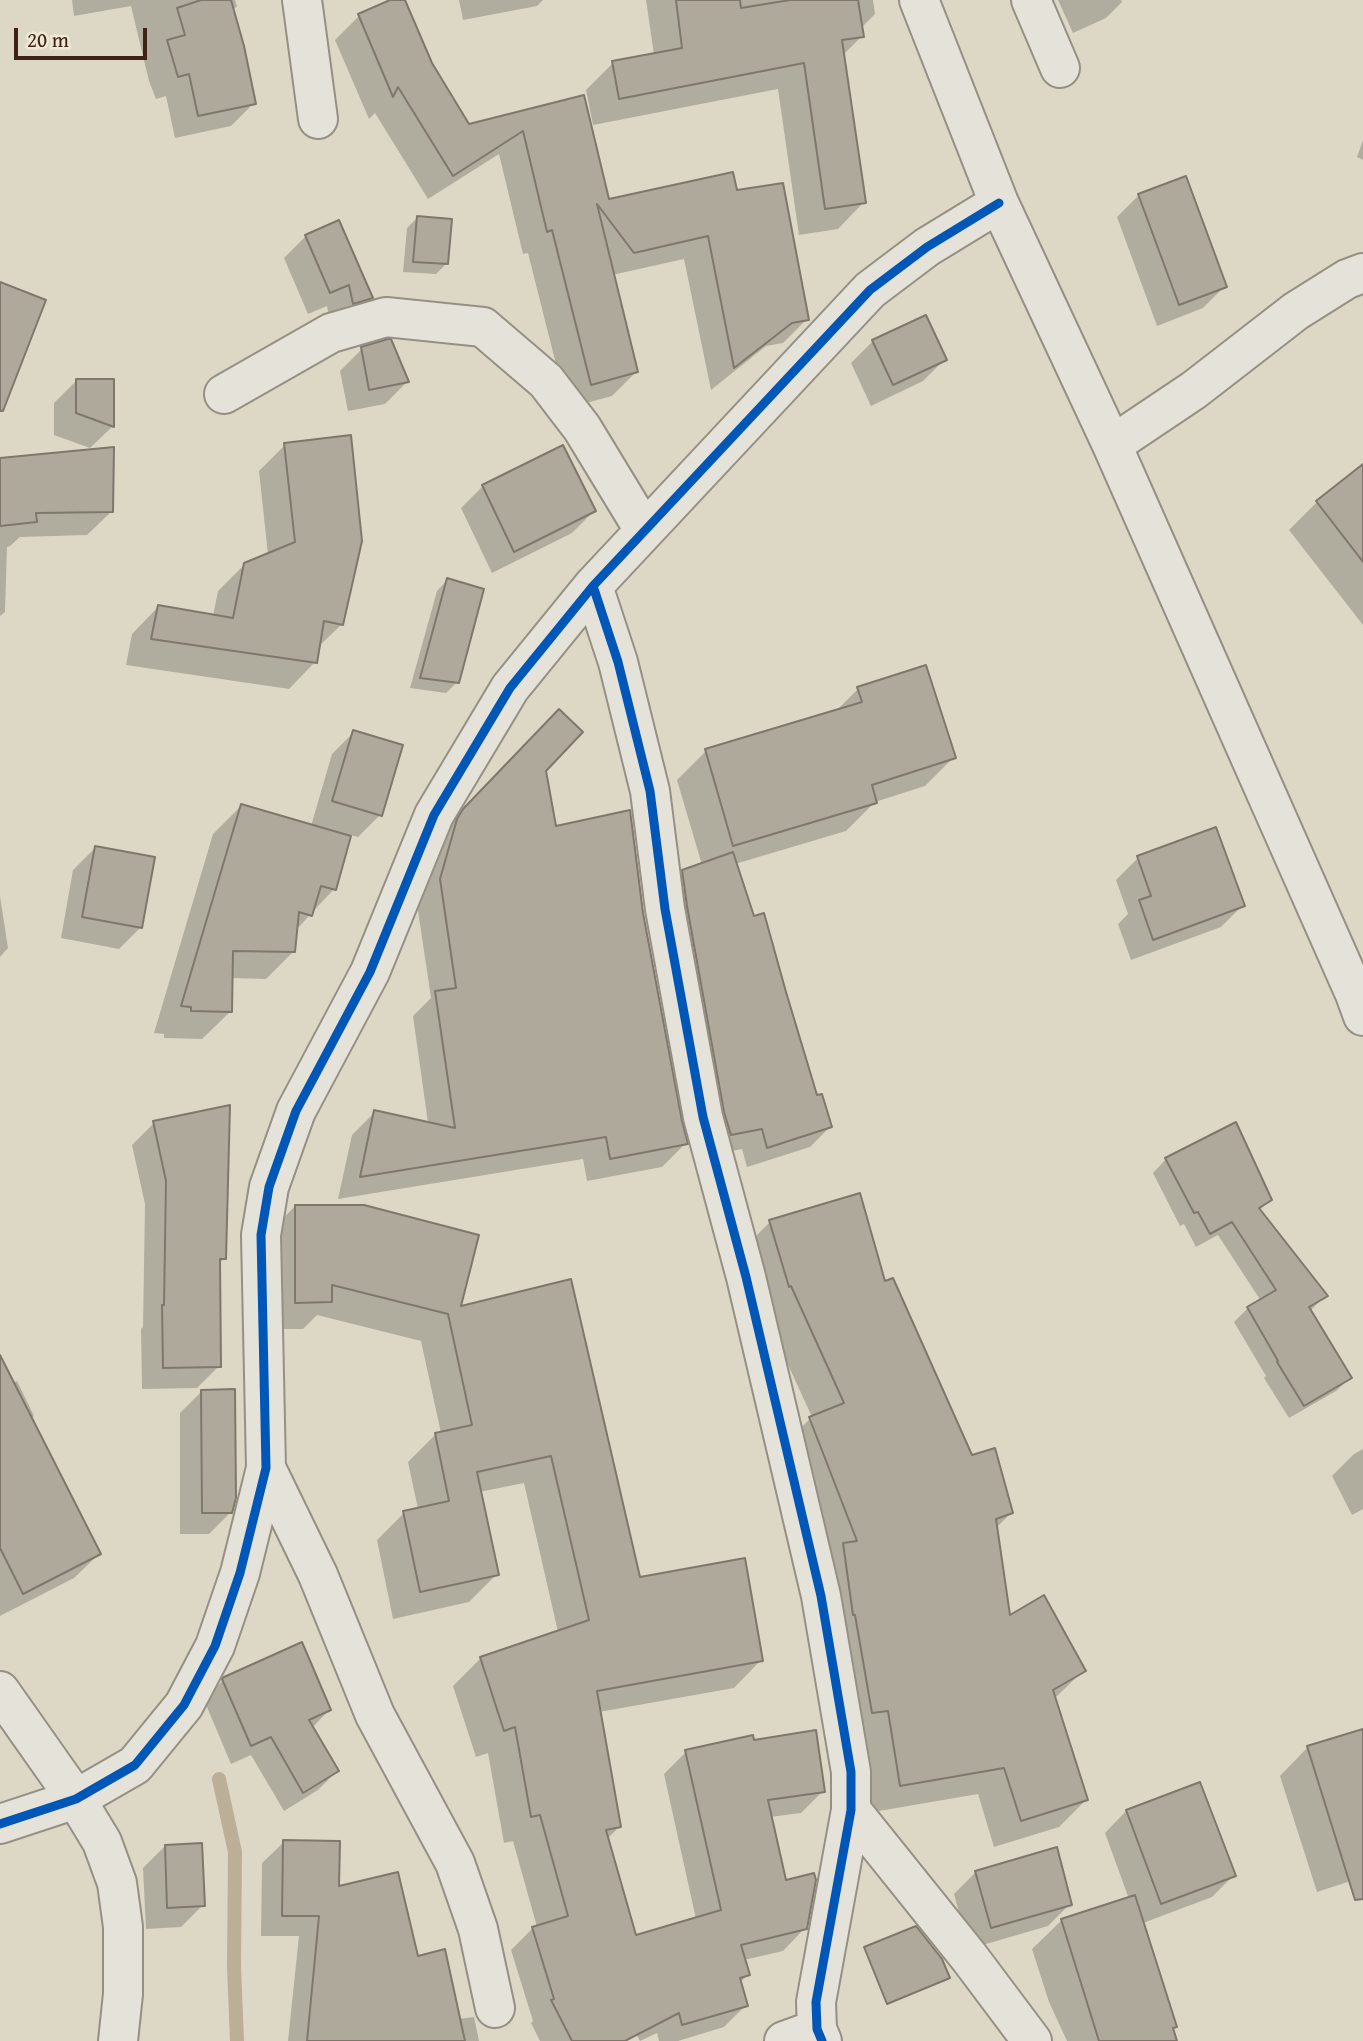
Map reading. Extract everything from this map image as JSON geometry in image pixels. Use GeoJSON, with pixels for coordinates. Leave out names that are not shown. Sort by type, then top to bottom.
{"type":"FeatureCollection","features":[{"type":"Feature","properties":{"kind":"street"},"geometry":{"type":"LineString","coordinates":[[302,0],[318,119]]}},
{"type":"Feature","properties":{"kind":"street"},"geometry":{"type":"LineString","coordinates":[[919,0],[999,203],[1112,445],[1363,1016]]}},
{"type":"Feature","properties":{"kind":"street"},"geometry":{"type":"LineString","coordinates":[[1031,0],[1060,68]]}},
{"type":"Feature","properties":{"kind":"street"},"geometry":{"type":"LineString","coordinates":[[0,1824],[76,1799],[135,1765],[184,1705],[215,1646],[240,1573],[267,1468],[261,1235],[269,1187],[296,1111],[370,972],[435,815],[510,688],[593,586],[870,290],[927,247],[999,203]]}},
{"type":"Feature","properties":{"kind":"street"},"geometry":{"type":"LineString","coordinates":[[1112,445],[1194,390],[1296,311],[1347,279],[1363,273]]}},
{"type":"Feature","properties":{"kind":"street"},"geometry":{"type":"LineString","coordinates":[[224,394],[331,333],[386,317],[483,327],[546,381],[582,428],[644,530]]}},
{"type":"Feature","properties":{"kind":"street"},"geometry":{"type":"LineString","coordinates":[[593,586],[618,662],[649,791],[665,909],[703,1117],[746,1277],[821,1596],[851,1772],[851,1810],[808,2037]]}},
{"type":"Feature","properties":{"kind":"street"},"geometry":{"type":"LineString","coordinates":[[267,1468],[318,1575],[375,1715],[455,1863],[478,1929],[495,2008]]}},
{"type":"Feature","properties":{"kind":"street"},"geometry":{"type":"LineString","coordinates":[[0,1691],[76,1799],[102,1842],[117,1883],[123,1927],[118,2041]]}},
{"type":"Feature","properties":{"kind":"street"},"geometry":{"type":"LineString","coordinates":[[851,1810],[926,1902],[1032,2041]]}},
{"type":"Feature","properties":{"kind":"building"},"geometry":{"type":"Polygon","coordinates":[[[201,0],[231,0],[256,104],[198,116],[189,74],[178,77],[167,40],[185,35],[177,8],[201,0]]]}},
{"type":"Feature","properties":{"kind":"building"},"geometry":{"type":"Polygon","coordinates":[[[390,0],[405,0],[432,63],[469,124],[584,95],[609,199],[733,172],[737,190],[783,183],[809,320],[792,323],[734,368],[708,236],[634,253],[597,204],[638,372],[591,385],[552,230],[547,232],[523,131],[453,176],[398,87],[393,97],[358,14],[390,0]]]}},
{"type":"Feature","properties":{"kind":"building"},"geometry":{"type":"Polygon","coordinates":[[[676,0],[740,0],[741,8],[790,0],[858,0],[864,37],[842,40],[866,203],[825,209],[804,63],[619,99],[612,61],[682,48],[676,0]]]}},
{"type":"Feature","properties":{"kind":"building"},"geometry":{"type":"Polygon","coordinates":[[[1186,176],[1227,287],[1179,305],[1138,194],[1186,176]]]}},
{"type":"Feature","properties":{"kind":"building"},"geometry":{"type":"Polygon","coordinates":[[[417,216],[452,219],[448,264],[413,262],[417,216]]]}},
{"type":"Feature","properties":{"kind":"building"},"geometry":{"type":"Polygon","coordinates":[[[339,220],[373,298],[353,304],[349,285],[330,293],[305,235],[339,220]]]}},
{"type":"Feature","properties":{"kind":"building"},"geometry":{"type":"Polygon","coordinates":[[[0,282],[46,300],[3,411],[0,411],[0,282]]]}},
{"type":"Feature","properties":{"kind":"building"},"geometry":{"type":"Polygon","coordinates":[[[926,315],[947,360],[893,385],[872,340],[926,315]]]}},
{"type":"Feature","properties":{"kind":"building"},"geometry":{"type":"Polygon","coordinates":[[[391,339],[409,382],[369,390],[361,347],[391,339]]]}},
{"type":"Feature","properties":{"kind":"building"},"geometry":{"type":"Polygon","coordinates":[[[76,379],[114,379],[114,427],[76,413],[76,379]]]}},
{"type":"Feature","properties":{"kind":"building"},"geometry":{"type":"Polygon","coordinates":[[[351,435],[362,541],[343,625],[324,621],[317,663],[151,639],[158,605],[233,618],[244,563],[295,542],[284,443],[351,435]]]}},
{"type":"Feature","properties":{"kind":"building"},"geometry":{"type":"Polygon","coordinates":[[[563,445],[596,511],[514,552],[482,485],[563,445]]]}},
{"type":"Feature","properties":{"kind":"building"},"geometry":{"type":"Polygon","coordinates":[[[114,447],[113,512],[36,513],[37,522],[0,526],[0,458],[114,447]]]}},
{"type":"Feature","properties":{"kind":"building"},"geometry":{"type":"Polygon","coordinates":[[[1363,464],[1363,562],[1316,501],[1363,464]]]}},
{"type":"Feature","properties":{"kind":"building"},"geometry":{"type":"Polygon","coordinates":[[[447,578],[484,589],[459,683],[420,678],[447,578]]]}},
{"type":"Feature","properties":{"kind":"building"},"geometry":{"type":"Polygon","coordinates":[[[926,665],[956,758],[872,785],[877,803],[733,846],[705,749],[862,702],[857,687],[926,665]]]}},
{"type":"Feature","properties":{"kind":"building"},"geometry":{"type":"Polygon","coordinates":[[[559,709],[583,732],[546,771],[556,826],[630,810],[643,913],[688,1144],[610,1159],[606,1137],[360,1177],[374,1110],[455,1128],[435,991],[456,988],[440,879],[457,819],[463,809],[559,709]]]}},
{"type":"Feature","properties":{"kind":"building"},"geometry":{"type":"Polygon","coordinates":[[[353,730],[403,745],[382,816],[332,801],[353,730]]]}},
{"type":"Feature","properties":{"kind":"building"},"geometry":{"type":"Polygon","coordinates":[[[241,804],[351,836],[336,890],[321,886],[312,916],[299,912],[295,952],[233,951],[232,1012],[191,1011],[191,1007],[181,1006],[241,804]]]}},
{"type":"Feature","properties":{"kind":"building"},"geometry":{"type":"Polygon","coordinates":[[[1216,827],[1245,906],[1153,940],[1139,900],[1151,896],[1137,856],[1216,827]]]}},
{"type":"Feature","properties":{"kind":"building"},"geometry":{"type":"Polygon","coordinates":[[[95,846],[155,857],[142,928],[82,917],[95,846]]]}},
{"type":"Feature","properties":{"kind":"building"},"geometry":{"type":"Polygon","coordinates":[[[733,852],[754,916],[764,913],[817,1095],[822,1094],[832,1127],[767,1148],[762,1129],[731,1135],[724,1112],[682,870],[733,852]]]}},
{"type":"Feature","properties":{"kind":"building"},"geometry":{"type":"Polygon","coordinates":[[[230,1105],[226,1259],[220,1259],[221,1367],[163,1368],[166,1181],[153,1121],[230,1105]]]}},
{"type":"Feature","properties":{"kind":"building"},"geometry":{"type":"Polygon","coordinates":[[[1236,1122],[1272,1200],[1259,1208],[1328,1296],[1309,1307],[1352,1378],[1304,1406],[1247,1307],[1276,1290],[1232,1222],[1210,1234],[1198,1212],[1194,1213],[1165,1158],[1236,1122]]]}},
{"type":"Feature","properties":{"kind":"building"},"geometry":{"type":"Polygon","coordinates":[[[860,1193],[885,1281],[893,1278],[972,1455],[995,1448],[1013,1513],[996,1519],[1010,1615],[1044,1595],[1086,1671],[1053,1690],[1088,1800],[1021,1821],[1004,1768],[900,1786],[888,1711],[872,1713],[853,1615],[843,1543],[857,1541],[809,1417],[844,1403],[791,1286],[789,1287],[769,1220],[860,1193]]]}},
{"type":"Feature","properties":{"kind":"building"},"geometry":{"type":"Polygon","coordinates":[[[295,1205],[364,1205],[479,1235],[461,1306],[571,1279],[640,1577],[745,1558],[763,1661],[597,1691],[621,1827],[606,1830],[636,1935],[721,1910],[685,1750],[753,1735],[754,1740],[816,1730],[825,1792],[768,1800],[786,1880],[814,1873],[816,1880],[807,1929],[741,1945],[750,1975],[740,1978],[748,2006],[682,2025],[679,2013],[625,2041],[572,2041],[551,2000],[554,1999],[532,1927],[568,1916],[540,1815],[531,1817],[515,1727],[504,1731],[480,1657],[589,1620],[551,1456],[477,1472],[499,1575],[420,1592],[403,1511],[449,1501],[435,1433],[472,1425],[448,1314],[332,1285],[332,1302],[295,1303],[295,1205]]]}},
{"type":"Feature","properties":{"kind":"building"},"geometry":{"type":"Polygon","coordinates":[[[0,1355],[101,1554],[23,1594],[0,1548],[0,1355]]]}},
{"type":"Feature","properties":{"kind":"building"},"geometry":{"type":"Polygon","coordinates":[[[235,1389],[236,1498],[232,1513],[202,1513],[201,1390],[235,1389]]]}},
{"type":"Feature","properties":{"kind":"building"},"geometry":{"type":"Polygon","coordinates":[[[302,1642],[331,1710],[309,1720],[339,1771],[303,1793],[271,1737],[251,1746],[222,1679],[302,1642]]]}},
{"type":"Feature","properties":{"kind":"building"},"geometry":{"type":"Polygon","coordinates":[[[1363,1729],[1363,1899],[1355,1900],[1307,1746],[1363,1729]]]}},
{"type":"Feature","properties":{"kind":"building"},"geometry":{"type":"Polygon","coordinates":[[[1200,1782],[1236,1876],[1161,1904],[1126,1810],[1200,1782]]]}},
{"type":"Feature","properties":{"kind":"building"},"geometry":{"type":"Polygon","coordinates":[[[283,1840],[340,1841],[339,1886],[398,1872],[418,1956],[445,1949],[465,2041],[307,2041],[319,1916],[282,1916],[283,1840]]]}},
{"type":"Feature","properties":{"kind":"building"},"geometry":{"type":"Polygon","coordinates":[[[202,1843],[205,1906],[167,1908],[165,1845],[202,1843]]]}},
{"type":"Feature","properties":{"kind":"building"},"geometry":{"type":"Polygon","coordinates":[[[1057,1847],[1072,1905],[991,1928],[975,1871],[1057,1847]]]}},
{"type":"Feature","properties":{"kind":"building"},"geometry":{"type":"Polygon","coordinates":[[[1135,1895],[1177,2027],[1173,2028],[1177,2041],[1099,2041],[1061,1919],[1135,1895]]]}},
{"type":"Feature","properties":{"kind":"building"},"geometry":{"type":"Polygon","coordinates":[[[916,1926],[942,1959],[950,1978],[887,2004],[864,1947],[916,1926]]]}},
{"type":"Feature","properties":{"kind":"waterway"},"geometry":{"type":"LineString","coordinates":[[219,1779],[235,1852],[234,1966],[237,2041]]}},
{"type":"Feature","properties":{"kind":"cycle path"},"geometry":{"type":"LineString","coordinates":[[0,1824],[76,1799],[135,1765],[184,1705],[215,1646],[240,1573],[266,1468],[261,1235],[269,1187],[296,1111],[370,972],[434,815],[510,688],[593,586],[870,290],[927,247],[999,203]]}},
{"type":"Feature","properties":{"kind":"cycle path"},"geometry":{"type":"LineString","coordinates":[[593,586],[618,662],[650,791],[665,909],[703,1117],[746,1277],[821,1596],[851,1772],[851,1810],[816,2002],[817,2029],[822,2041]]}}]}
